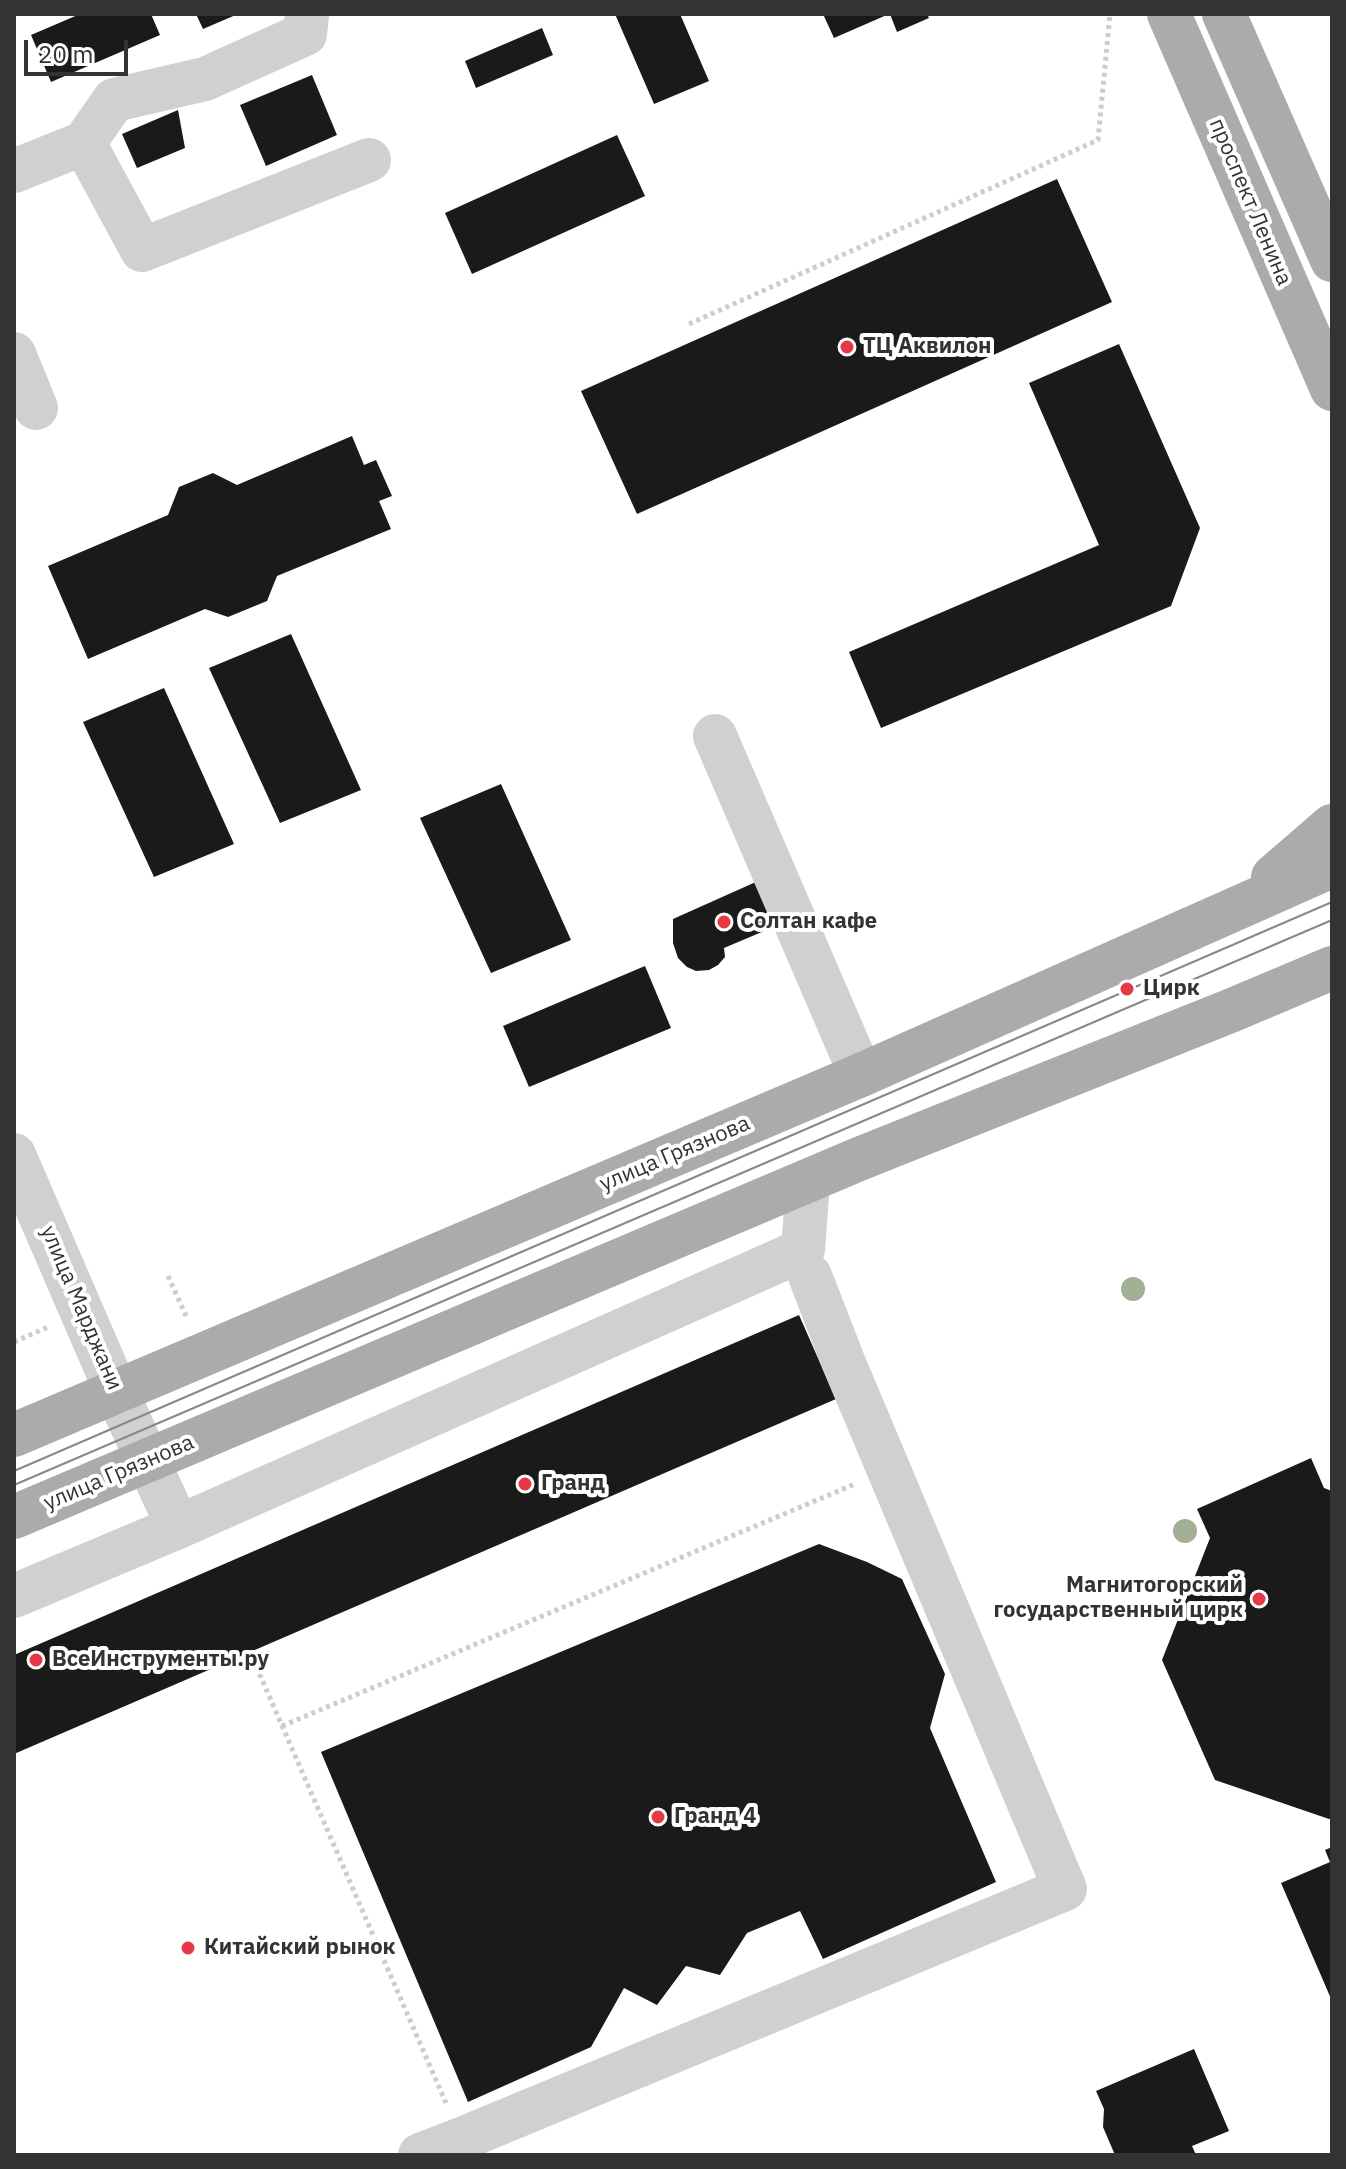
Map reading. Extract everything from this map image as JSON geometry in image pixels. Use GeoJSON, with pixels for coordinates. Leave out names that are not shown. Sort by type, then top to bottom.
{"type":"FeatureCollection","features":[{"type":"Feature","properties":{"kind":"main road","name":"проспект Ленина"},"geometry":{"type":"LineString","coordinates":[[1169,14],[1332,389]]}},
{"type":"Feature","properties":{"kind":"main road"},"geometry":{"type":"LineString","coordinates":[[1224,14],[1332,260]]}},
{"type":"Feature","properties":{"kind":"main road"},"geometry":{"type":"LineString","coordinates":[[1239,907],[1332,826]]}},
{"type":"Feature","properties":{"kind":"main road","name":"улица Грязнова"},"geometry":{"type":"LineString","coordinates":[[14,1435],[861,1075],[1332,866]]}},
{"type":"Feature","properties":{"kind":"main road","name":"улица Грязнова"},"geometry":{"type":"LineString","coordinates":[[14,1517],[808,1181],[1332,968]]}},
{"type":"Feature","properties":{"kind":"main road"},"geometry":{"type":"LineString","coordinates":[[1230,1011],[1332,994]]}},
{"type":"Feature","properties":{"kind":"street"},"geometry":{"type":"LineString","coordinates":[[14,171],[84,143],[114,100],[205,79],[305,34],[307,14]]}},
{"type":"Feature","properties":{"kind":"street"},"geometry":{"type":"LineString","coordinates":[[84,143],[142,250],[369,160]]}},
{"type":"Feature","properties":{"kind":"street"},"geometry":{"type":"LineString","coordinates":[[14,354],[36,408]]}},
{"type":"Feature","properties":{"kind":"street"},"geometry":{"type":"LineString","coordinates":[[715,736],[861,1075]]}},
{"type":"Feature","properties":{"kind":"street","name":"улица Марджани"},"geometry":{"type":"LineString","coordinates":[[14,1155],[178,1527]]}},
{"type":"Feature","properties":{"kind":"street"},"geometry":{"type":"LineString","coordinates":[[14,1596],[178,1527],[803,1250],[808,1181]]}},
{"type":"Feature","properties":{"kind":"street"},"geometry":{"type":"LineString","coordinates":[[448,2150],[1065,1889],[810,1276]]}},
{"type":"Feature","properties":{"kind":"path"},"geometry":{"type":"LineString","coordinates":[[689,324],[1098,140],[1110,14]]}},
{"type":"Feature","properties":{"kind":"path"},"geometry":{"type":"LineString","coordinates":[[168,1276],[189,1323]]}},
{"type":"Feature","properties":{"kind":"path"},"geometry":{"type":"LineString","coordinates":[[14,1342],[60,1322]]}},
{"type":"Feature","properties":{"kind":"path"},"geometry":{"type":"LineString","coordinates":[[282,1726],[889,1469]]}},
{"type":"Feature","properties":{"kind":"path"},"geometry":{"type":"LineString","coordinates":[[250,1652],[448,2107],[448,2150]]}},
{"type":"Feature","properties":{"kind":"building"},"geometry":{"type":"Polygon","coordinates":[[[80,14],[151,14],[160,35],[51,82],[31,35],[80,14]]]}},
{"type":"Feature","properties":{"kind":"building"},"geometry":{"type":"Polygon","coordinates":[[[196,14],[238,14],[203,29],[196,14]]]}},
{"type":"Feature","properties":{"kind":"building"},"geometry":{"type":"Polygon","coordinates":[[[615,14],[680,14],[709,81],[654,104],[615,14]]]}},
{"type":"Feature","properties":{"kind":"building"},"geometry":{"type":"Polygon","coordinates":[[[823,14],[889,14],[834,38],[823,14]]]}},
{"type":"Feature","properties":{"kind":"building"},"geometry":{"type":"Polygon","coordinates":[[[890,14],[927,14],[929,18],[897,32],[890,14]]]}},
{"type":"Feature","properties":{"kind":"building"},"geometry":{"type":"Polygon","coordinates":[[[542,28],[553,55],[476,88],[465,61],[542,28]]]}},
{"type":"Feature","properties":{"kind":"building"},"geometry":{"type":"Polygon","coordinates":[[[312,75],[337,135],[266,166],[240,105],[312,75]]]}},
{"type":"Feature","properties":{"kind":"building"},"geometry":{"type":"Polygon","coordinates":[[[178,110],[185,148],[137,168],[122,134],[178,110]]]}},
{"type":"Feature","properties":{"kind":"building"},"geometry":{"type":"Polygon","coordinates":[[[617,135],[645,196],[472,274],[445,213],[617,135]]]}},
{"type":"Feature","properties":{"kind":"building","name":"ТЦ Аквилон"},"geometry":{"type":"Polygon","coordinates":[[[1057,179],[1112,302],[637,514],[581,391],[1057,179]]]}},
{"type":"Feature","properties":{"kind":"building"},"geometry":{"type":"Polygon","coordinates":[[[1119,344],[1200,528],[1171,606],[881,728],[849,652],[1099,545],[1029,383],[1119,344]]]}},
{"type":"Feature","properties":{"kind":"building"},"geometry":{"type":"Polygon","coordinates":[[[352,436],[364,465],[376,460],[392,496],[379,501],[391,529],[277,576],[267,601],[228,617],[205,609],[88,659],[48,566],[168,515],[179,487],[213,473],[237,485],[352,436]]]}},
{"type":"Feature","properties":{"kind":"building"},"geometry":{"type":"Polygon","coordinates":[[[291,634],[361,790],[280,823],[209,668],[291,634]]]}},
{"type":"Feature","properties":{"kind":"building"},"geometry":{"type":"Polygon","coordinates":[[[164,688],[234,844],[154,877],[83,722],[164,688]]]}},
{"type":"Feature","properties":{"kind":"building"},"geometry":{"type":"Polygon","coordinates":[[[501,784],[571,940],[491,973],[420,818],[501,784]]]}},
{"type":"Feature","properties":{"kind":"building","name":"Солтан кафе"},"geometry":{"type":"Polygon","coordinates":[[[758,881],[776,926],[724,948],[725,957],[709,970],[696,971],[687,967],[678,958],[673,943],[673,919],[758,881]]]}},
{"type":"Feature","properties":{"kind":"building"},"geometry":{"type":"Polygon","coordinates":[[[645,966],[671,1028],[529,1087],[503,1026],[645,966]]]}},
{"type":"Feature","properties":{"kind":"building","name":"Гранд"},"geometry":{"type":"Polygon","coordinates":[[[799,1315],[836,1399],[14,1754],[14,1655],[799,1315]]]}},
{"type":"Feature","properties":{"kind":"building","name":"Магнитогорский государственный цирк"},"geometry":{"type":"Polygon","coordinates":[[[1311,1458],[1324,1488],[1332,1491],[1332,1818],[1329,1819],[1215,1780],[1162,1660],[1210,1538],[1197,1509],[1311,1458]]]}},
{"type":"Feature","properties":{"kind":"building","name":"Гранд 4"},"geometry":{"type":"Polygon","coordinates":[[[819,1544],[902,1579],[945,1674],[930,1728],[996,1882],[823,1959],[800,1911],[747,1933],[720,1975],[686,1966],[657,2005],[624,1988],[591,2047],[468,2102],[321,1752],[819,1544]]]}},
{"type":"Feature","properties":{"kind":"building"},"geometry":{"type":"Polygon","coordinates":[[[1332,1847],[1332,2001],[1281,1883],[1330,1862],[1325,1850],[1332,1847]]]}},
{"type":"Feature","properties":{"kind":"building"},"geometry":{"type":"Polygon","coordinates":[[[1194,2049],[1229,2131],[1192,2146],[1196,2155],[1115,2155],[1103,2127],[1104,2109],[1096,2091],[1194,2049]]]}},
{"type":"Feature","properties":{"kind":"tram line"},"geometry":{"type":"LineString","coordinates":[[14,1471],[1332,902]]}},
{"type":"Feature","properties":{"kind":"tram line"},"geometry":{"type":"LineString","coordinates":[[14,1485],[1332,920]]}},
{"type":"Feature","properties":{"kind":"place","name":"ТЦ Аквилон"},"geometry":{"type":"Point","coordinates":[847,347]}},
{"type":"Feature","properties":{"kind":"place","name":"Солтан кафе"},"geometry":{"type":"Point","coordinates":[724,922]}},
{"type":"Feature","properties":{"kind":"place","name":"Цирк"},"geometry":{"type":"Point","coordinates":[1127,989]}},
{"type":"Feature","properties":{"kind":"place","name":"Гранд"},"geometry":{"type":"Point","coordinates":[525,1484]}},
{"type":"Feature","properties":{"kind":"place","name":"Магнитогорский государственный цирк"},"geometry":{"type":"Point","coordinates":[1259,1599]}},
{"type":"Feature","properties":{"kind":"place","name":"ВсеИнструменты.ру"},"geometry":{"type":"Point","coordinates":[36,1660]}},
{"type":"Feature","properties":{"kind":"place","name":"Гранд 4"},"geometry":{"type":"Point","coordinates":[658,1817]}},
{"type":"Feature","properties":{"kind":"place","name":"Китайский рынок"},"geometry":{"type":"Point","coordinates":[188,1948]}}]}
